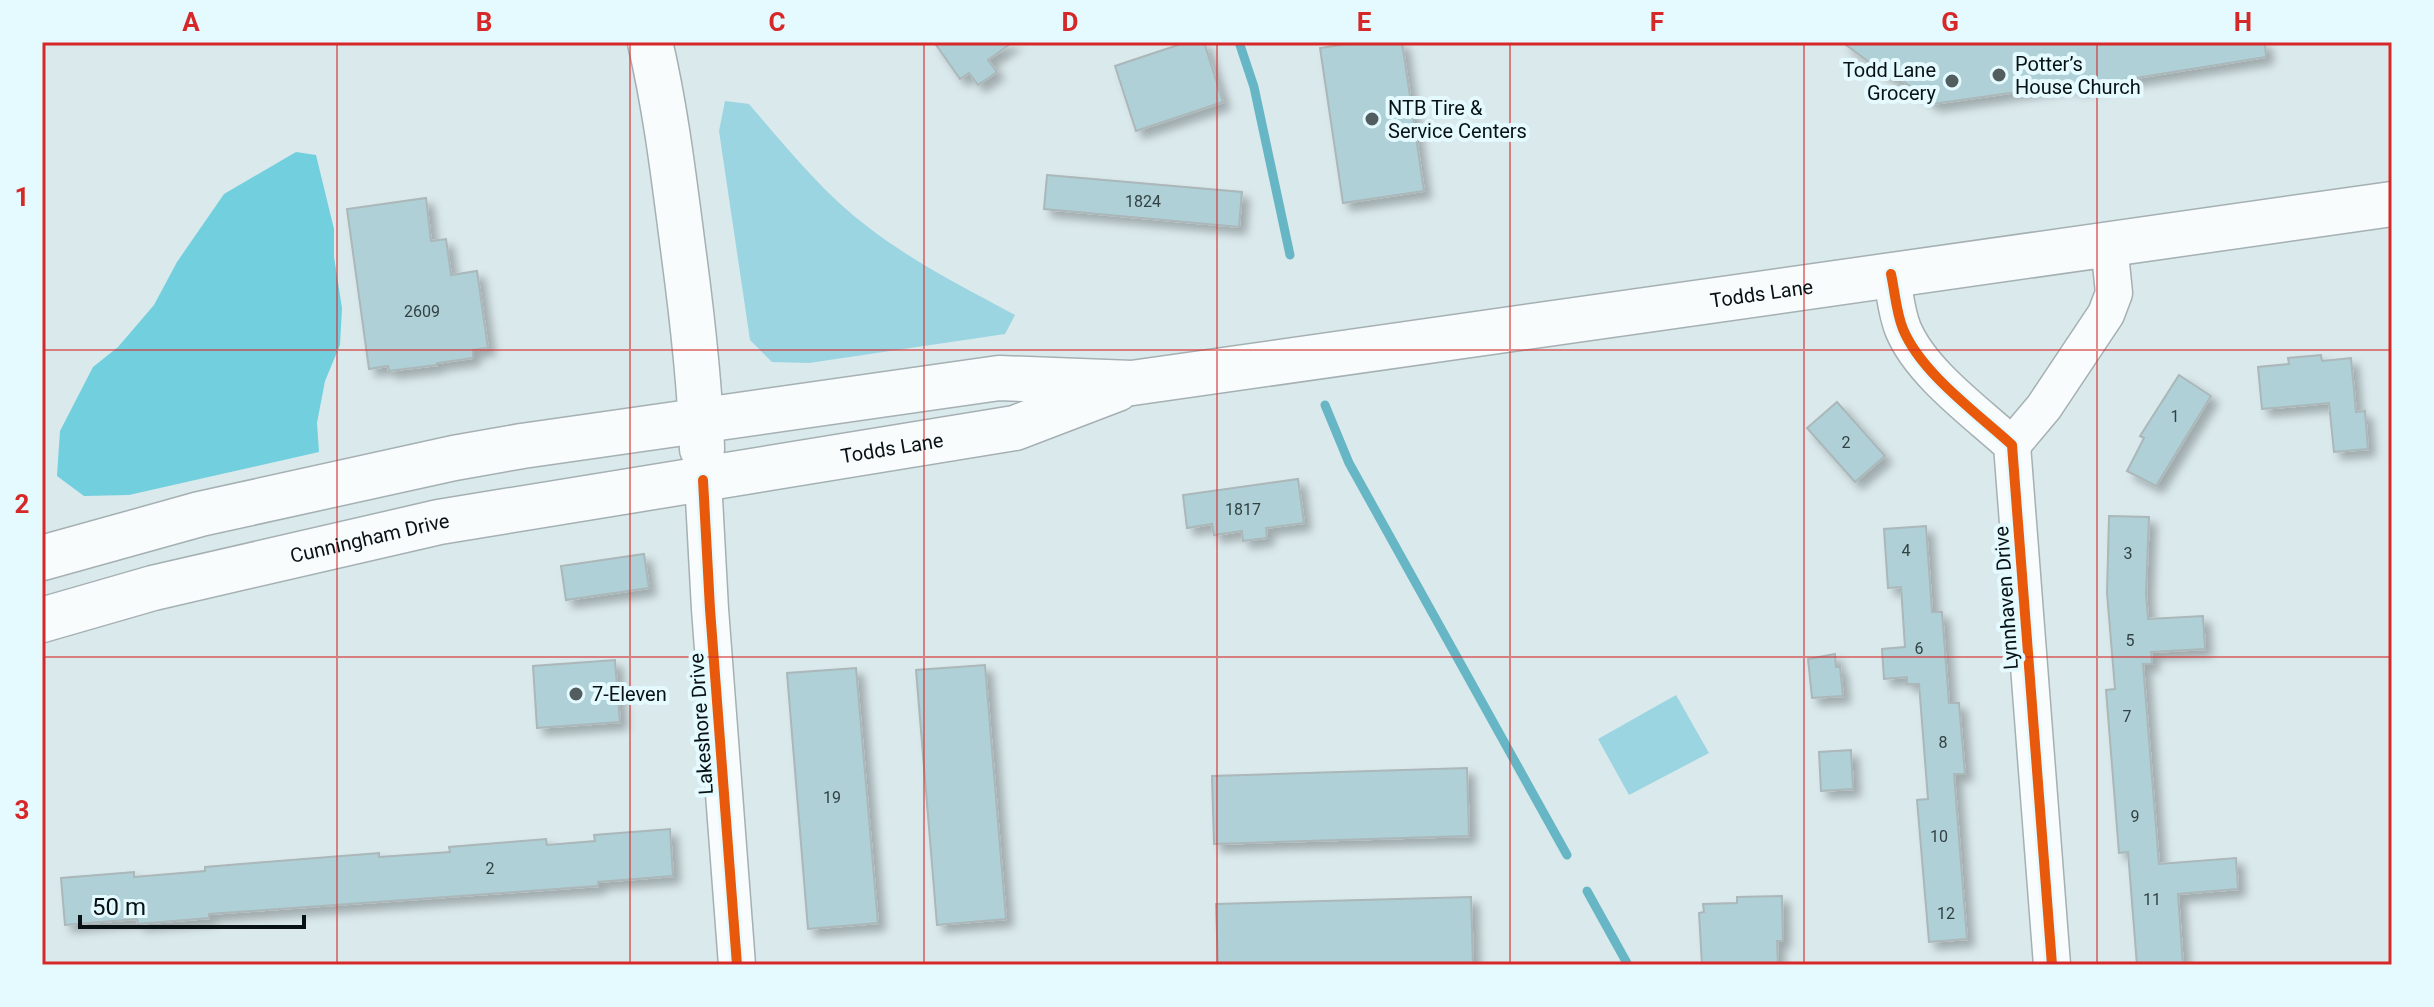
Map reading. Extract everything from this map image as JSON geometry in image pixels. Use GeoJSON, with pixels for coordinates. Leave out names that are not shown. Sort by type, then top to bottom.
{"type":"FeatureCollection","features":[{"type":"Feature","properties":{"kind":"main road"},"geometry":{"type":"LineString","coordinates":[[650,42],[670,148],[696,353],[703,480]]}},
{"type":"Feature","properties":{"kind":"main road","name":"Todds Lane"},"geometry":{"type":"LineString","coordinates":[[701,420],[999,378],[1132,383],[2392,204]]}},
{"type":"Feature","properties":{"kind":"main road","name":"Todds Lane"},"geometry":{"type":"LineString","coordinates":[[703,480],[1015,428],[1132,383]]}},
{"type":"Feature","properties":{"kind":"main road"},"geometry":{"type":"LineString","coordinates":[[42,558],[200,514],[454,458],[701,420]]}},
{"type":"Feature","properties":{"kind":"main road","name":"Cunningham Drive"},"geometry":{"type":"LineString","coordinates":[[42,620],[167,585],[386,533],[521,507],[703,480]]}},
{"type":"Feature","properties":{"kind":"street"},"geometry":{"type":"LineString","coordinates":[[1891,274],[1901,326],[1910,345],[1941,379],[2012,445],[2044,407],[2106,314],[2114,293],[2109,244]]}},
{"type":"Feature","properties":{"kind":"street","name":"Lynnhaven Drive"},"geometry":{"type":"LineString","coordinates":[[2012,445],[2052,965]]}},
{"type":"Feature","properties":{"kind":"street","name":"Lakeshore Drive"},"geometry":{"type":"LineString","coordinates":[[703,480],[737,965]]}},
{"type":"Feature","properties":{"kind":"shaded area"},"geometry":{"type":"Polygon","coordinates":[[[725,101],[749,104],[820,184],[851,214],[885,240],[1015,315],[1005,334],[809,363],[772,362],[750,340],[719,131],[725,101]]]}},
{"type":"Feature","properties":{"kind":"shaded area"},"geometry":{"type":"Polygon","coordinates":[[[296,152],[316,155],[334,229],[334,257],[342,308],[340,345],[325,381],[317,423],[319,452],[129,495],[84,496],[57,476],[60,431],[93,367],[118,347],[154,305],[177,262],[224,194],[296,152]]]}},
{"type":"Feature","properties":{"kind":"shaded area"},"geometry":{"type":"Polygon","coordinates":[[[1676,695],[1709,753],[1629,795],[1598,739],[1676,695]]]}},
{"type":"Feature","properties":{"kind":"building"},"geometry":{"type":"Polygon","coordinates":[[[934,42],[1013,42],[988,60],[997,72],[978,85],[969,73],[960,79],[934,42]]]}},
{"type":"Feature","properties":{"kind":"building"},"geometry":{"type":"Polygon","coordinates":[[[1187,42],[1204,42],[1223,102],[1136,131],[1115,66],[1187,42]]]}},
{"type":"Feature","properties":{"kind":"building","name":"NTB Tire & Service Centers"},"geometry":{"type":"Polygon","coordinates":[[[1360,42],[1402,42],[1424,191],[1343,203],[1320,48],[1360,42]]]}},
{"type":"Feature","properties":{"kind":"building"},"geometry":{"type":"Polygon","coordinates":[[[1842,42],[2265,42],[2266,57],[2074,88],[2073,84],[1933,104],[1899,78],[1896,82],[1842,42]]]}},
{"type":"Feature","properties":{"kind":"building"},"geometry":{"type":"Polygon","coordinates":[[[1047,175],[1242,192],[1239,227],[1044,209],[1047,175]]]}},
{"type":"Feature","properties":{"kind":"building"},"geometry":{"type":"Polygon","coordinates":[[[426,198],[431,241],[446,239],[451,275],[477,271],[488,348],[473,350],[473,358],[437,365],[389,371],[388,366],[369,369],[347,209],[426,198]]]}},
{"type":"Feature","properties":{"kind":"building"},"geometry":{"type":"Polygon","coordinates":[[[2321,355],[2322,361],[2351,358],[2356,412],[2365,411],[2368,449],[2334,452],[2329,403],[2262,409],[2258,367],[2289,364],[2288,358],[2321,355]]]}},
{"type":"Feature","properties":{"kind":"building"},"geometry":{"type":"Polygon","coordinates":[[[2179,375],[2211,396],[2156,486],[2127,471],[2144,438],[2140,436],[2179,375]]]}},
{"type":"Feature","properties":{"kind":"building"},"geometry":{"type":"Polygon","coordinates":[[[1837,402],[1885,456],[1855,482],[1807,428],[1837,402]]]}},
{"type":"Feature","properties":{"kind":"building"},"geometry":{"type":"Polygon","coordinates":[[[1298,479],[1304,523],[1266,528],[1267,538],[1243,541],[1242,531],[1214,535],[1212,524],[1187,528],[1183,495],[1298,479]]]}},
{"type":"Feature","properties":{"kind":"building"},"geometry":{"type":"Polygon","coordinates":[[[2109,516],[2149,517],[2148,619],[2203,616],[2205,649],[2151,652],[2152,664],[2143,664],[2159,864],[2236,858],[2238,889],[2178,894],[2183,965],[2137,965],[2128,852],[2119,853],[2106,690],[2115,689],[2107,593],[2109,516]]]}},
{"type":"Feature","properties":{"kind":"building"},"geometry":{"type":"Polygon","coordinates":[[[1926,526],[1932,612],[1942,612],[1949,703],[1959,703],[1965,774],[1954,774],[1967,939],[1929,942],[1917,800],[1928,799],[1919,684],[1907,684],[1907,677],[1884,679],[1882,649],[1905,647],[1901,587],[1888,588],[1884,529],[1926,526]]]}},
{"type":"Feature","properties":{"kind":"building"},"geometry":{"type":"Polygon","coordinates":[[[644,554],[649,588],[566,600],[561,566],[644,554]]]}},
{"type":"Feature","properties":{"kind":"building"},"geometry":{"type":"Polygon","coordinates":[[[1835,654],[1836,667],[1840,667],[1843,696],[1812,698],[1808,659],[1835,654]]]}},
{"type":"Feature","properties":{"kind":"building","name":"7-Eleven"},"geometry":{"type":"Polygon","coordinates":[[[615,660],[620,722],[537,728],[533,666],[615,660]]]}},
{"type":"Feature","properties":{"kind":"building"},"geometry":{"type":"Polygon","coordinates":[[[985,665],[1006,919],[937,925],[916,670],[985,665]]]}},
{"type":"Feature","properties":{"kind":"building"},"geometry":{"type":"Polygon","coordinates":[[[856,668],[878,923],[808,929],[787,673],[856,668]]]}},
{"type":"Feature","properties":{"kind":"building"},"geometry":{"type":"Polygon","coordinates":[[[1851,750],[1853,789],[1821,791],[1819,752],[1851,750]]]}},
{"type":"Feature","properties":{"kind":"building"},"geometry":{"type":"Polygon","coordinates":[[[1467,768],[1469,836],[1214,844],[1212,776],[1467,768]]]}},
{"type":"Feature","properties":{"kind":"building"},"geometry":{"type":"Polygon","coordinates":[[[670,829],[673,876],[598,882],[598,886],[209,914],[209,918],[138,924],[137,919],[65,925],[61,878],[134,872],[134,877],[205,871],[205,867],[379,853],[379,857],[450,852],[449,847],[546,839],[547,845],[595,841],[594,835],[670,829]]]}},
{"type":"Feature","properties":{"kind":"building"},"geometry":{"type":"Polygon","coordinates":[[[1782,896],[1783,941],[1777,941],[1778,965],[1702,965],[1699,913],[1704,912],[1703,904],[1737,903],[1737,897],[1782,896]]]}},
{"type":"Feature","properties":{"kind":"building"},"geometry":{"type":"Polygon","coordinates":[[[1471,897],[1473,964],[1218,965],[1216,904],[1471,897]]]}},
{"type":"Feature","properties":{"kind":"waterway"},"geometry":{"type":"LineString","coordinates":[[1239,42],[1254,87],[1290,255]]}},
{"type":"Feature","properties":{"kind":"waterway"},"geometry":{"type":"LineString","coordinates":[[1325,405],[1349,463],[1567,855]]}},
{"type":"Feature","properties":{"kind":"waterway"},"geometry":{"type":"LineString","coordinates":[[1587,891],[1628,965]]}},
{"type":"Feature","properties":{"kind":"cycle path"},"geometry":{"type":"LineString","coordinates":[[1891,274],[1897,309],[1911,345],[1951,392],[2012,445],[2052,965]]}},
{"type":"Feature","properties":{"kind":"cycle path"},"geometry":{"type":"LineString","coordinates":[[703,480],[737,965]]}},
{"type":"Feature","properties":{"kind":"place","name":"Potter’s House Church"},"geometry":{"type":"Point","coordinates":[1999,75]}},
{"type":"Feature","properties":{"kind":"place","name":"Todd Lane Grocery"},"geometry":{"type":"Point","coordinates":[1952,81]}},
{"type":"Feature","properties":{"kind":"place","name":"NTB Tire & Service Centers"},"geometry":{"type":"Point","coordinates":[1372,119]}},
{"type":"Feature","properties":{"kind":"place","name":"7-Eleven"},"geometry":{"type":"Point","coordinates":[576,694]}}]}
